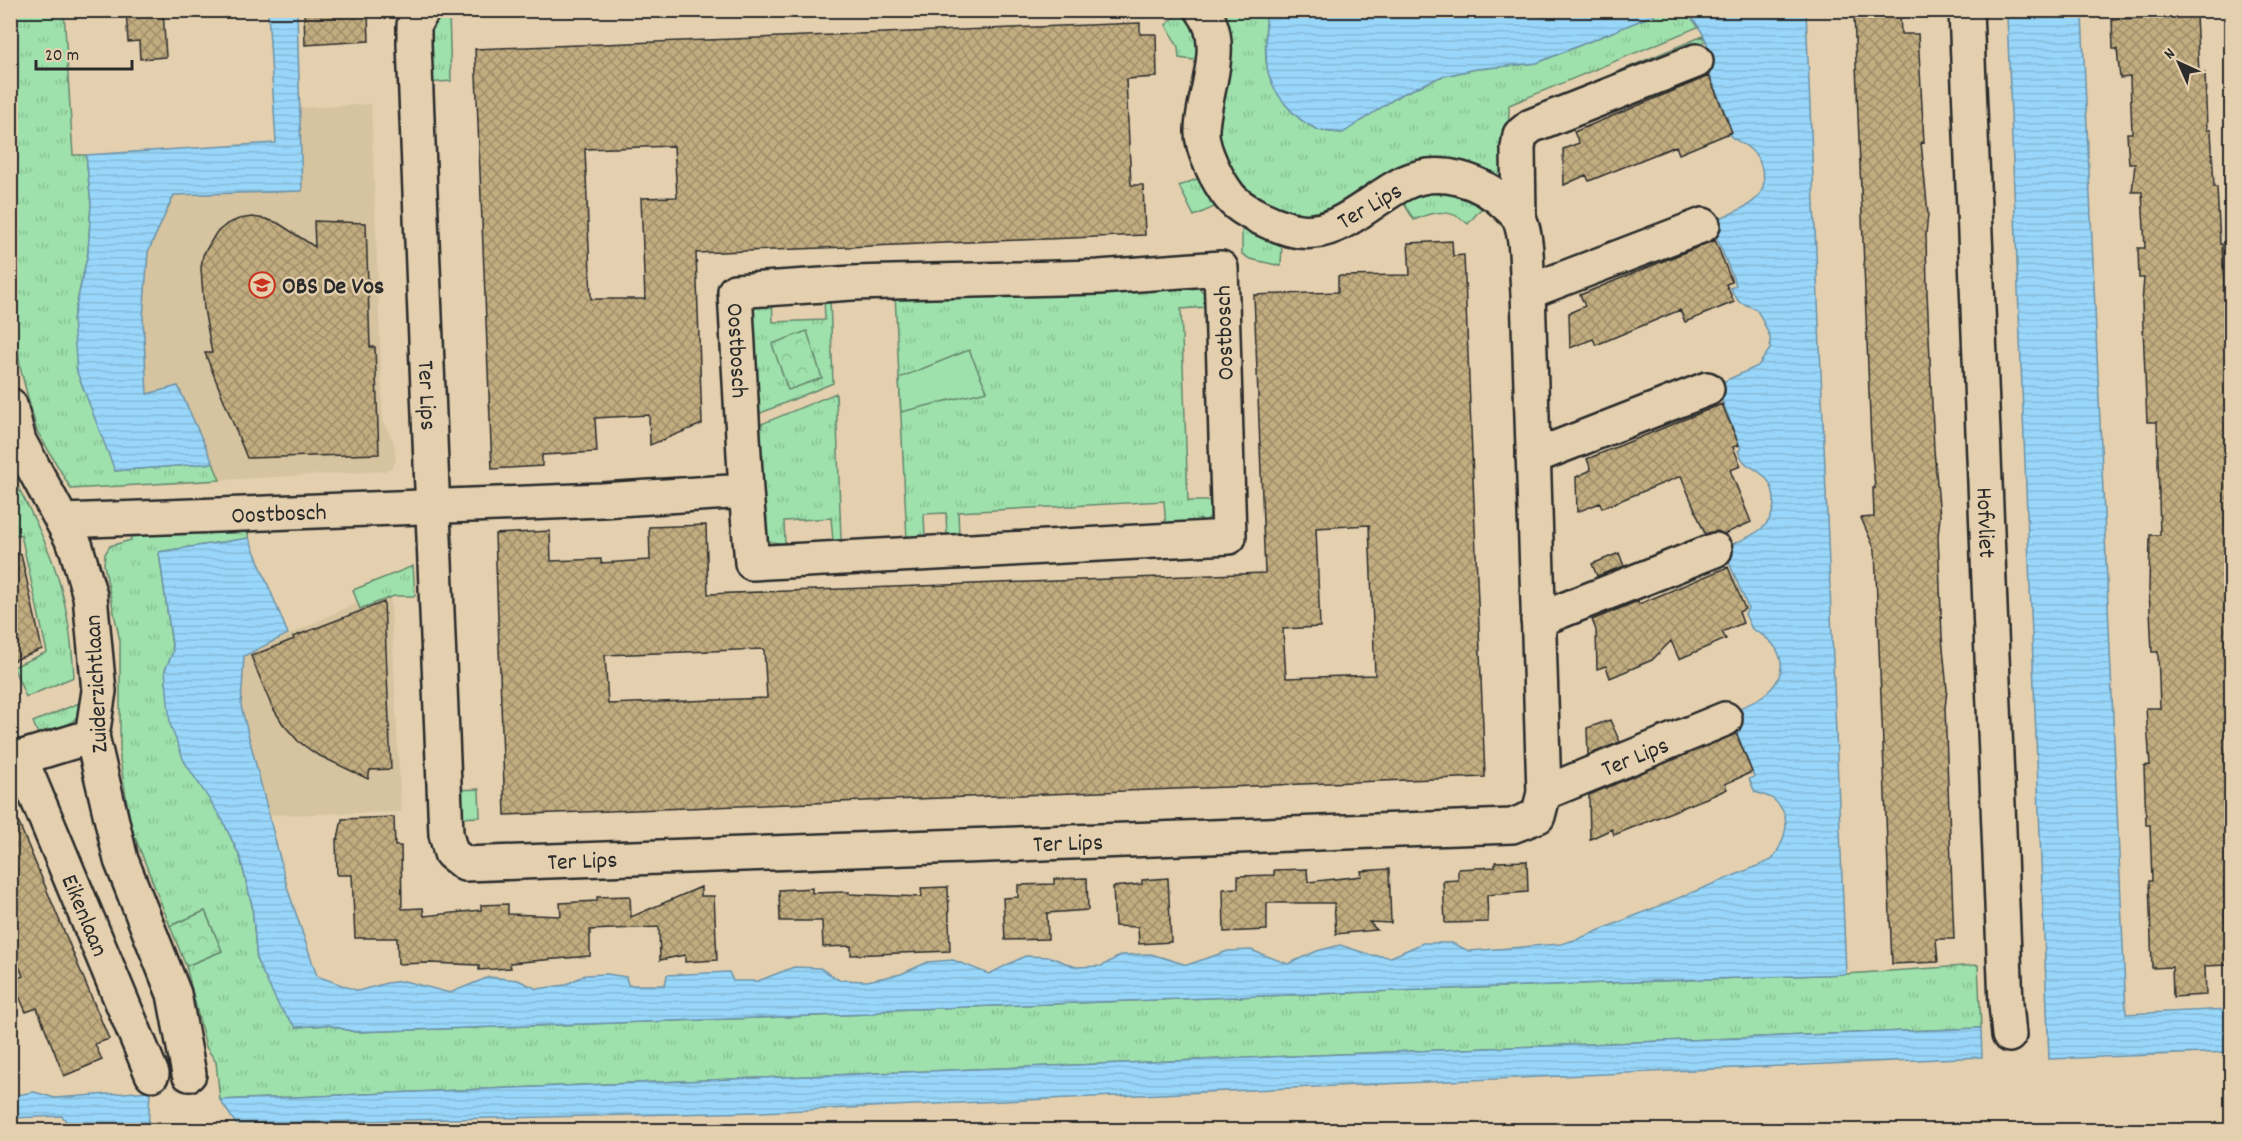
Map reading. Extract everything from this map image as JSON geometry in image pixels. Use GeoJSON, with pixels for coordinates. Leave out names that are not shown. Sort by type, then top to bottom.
{"type":"FeatureCollection","features":[{"type":"Feature","properties":{"kind":"street","name":"Ter Lips"},"geometry":{"type":"LineString","coordinates":[[423,10],[414,25],[414,44],[446,834],[451,853],[465,864],[1512,826],[1538,816],[1544,793],[1528,292],[1525,243],[1519,218],[1518,148],[1520,135],[1531,126],[1696,61]]}},
{"type":"Feature","properties":{"kind":"street","name":"Ter Lips"},"geometry":{"type":"LineString","coordinates":[[1202,10],[1207,17],[1214,45],[1202,132],[1210,164],[1230,197],[1257,217],[1294,231],[1314,232],[1333,227],[1405,182],[1437,175],[1458,177],[1475,183],[1497,195],[1519,218]]}},
{"type":"Feature","properties":{"kind":"street","name":"Hofvliet"},"geometry":{"type":"LineString","coordinates":[[1966,10],[2009,1035]]}},
{"type":"Feature","properties":{"kind":"street"},"geometry":{"type":"LineString","coordinates":[[1528,292],[1703,225]]}},
{"type":"Feature","properties":{"kind":"street","name":"Oostbosch"},"geometry":{"type":"LineString","coordinates":[[1221,268],[1229,537],[752,563],[746,491],[735,291],[852,282],[1099,277],[1221,268]]}},
{"type":"Feature","properties":{"kind":"street"},"geometry":{"type":"LineString","coordinates":[[1533,456],[1707,388]]}},
{"type":"Feature","properties":{"kind":"street","name":"Zuiderzichtlaan"},"geometry":{"type":"LineString","coordinates":[[10,405],[19,441],[76,547],[90,596],[99,691],[92,736],[121,860],[174,994],[189,1074]]}},
{"type":"Feature","properties":{"kind":"street","name":"Oostbosch"},"geometry":{"type":"LineString","coordinates":[[63,521],[602,500],[746,491]]}},
{"type":"Feature","properties":{"kind":"street"},"geometry":{"type":"LineString","coordinates":[[1538,620],[1715,550]]}},
{"type":"Feature","properties":{"kind":"street","name":"Ter Lips"},"geometry":{"type":"LineString","coordinates":[[1544,793],[1725,719]]}},
{"type":"Feature","properties":{"kind":"street","name":"Eikenlaan"},"geometry":{"type":"LineString","coordinates":[[92,736],[15,759],[152,1074]]}},
{"type":"Feature","properties":{"kind":"shaded area","name":"OBS De Vos"},"geometry":{"type":"Polygon","coordinates":[[[371,104],[383,422],[394,442],[396,461],[385,471],[220,480],[178,386],[147,394],[143,318],[148,252],[174,195],[301,191],[300,108],[371,104]]]}},
{"type":"Feature","properties":{"kind":"shaded area"},"geometry":{"type":"Polygon","coordinates":[[[390,587],[401,812],[269,815],[241,706],[244,656],[390,587]]]}},
{"type":"Feature","properties":{"kind":"green space"},"geometry":{"type":"Polygon","coordinates":[[[10,11],[64,11],[73,155],[86,155],[91,204],[88,253],[73,320],[115,471],[213,463],[220,480],[71,489],[37,431],[21,371],[11,302],[11,233],[14,230],[10,207],[10,11]]]}},
{"type":"Feature","properties":{"kind":"green space"},"geometry":{"type":"Polygon","coordinates":[[[1181,11],[1187,11],[1194,21],[1202,61],[1179,58],[1178,47],[1166,25],[1181,11]]]}},
{"type":"Feature","properties":{"kind":"green space"},"geometry":{"type":"Polygon","coordinates":[[[1217,11],[1266,11],[1267,67],[1279,96],[1293,113],[1310,126],[1322,131],[1342,133],[1400,95],[1440,77],[1476,69],[1537,63],[1663,11],[1684,13],[1698,27],[1509,105],[1507,185],[1453,159],[1409,164],[1333,211],[1309,216],[1289,216],[1239,187],[1222,152],[1219,134],[1228,73],[1217,11]]]}},
{"type":"Feature","properties":{"kind":"green space"},"geometry":{"type":"Polygon","coordinates":[[[449,12],[451,81],[429,83],[427,42],[429,32],[439,17],[449,12]]]}},
{"type":"Feature","properties":{"kind":"green space"},"geometry":{"type":"Polygon","coordinates":[[[1703,36],[1706,41],[1519,120],[1517,114],[1703,36]]]}},
{"type":"Feature","properties":{"kind":"green space"},"geometry":{"type":"Polygon","coordinates":[[[1202,177],[1219,205],[1194,216],[1179,186],[1202,177]]]}},
{"type":"Feature","properties":{"kind":"green space"},"geometry":{"type":"Polygon","coordinates":[[[1440,186],[1485,204],[1468,224],[1449,213],[1435,213],[1414,220],[1401,199],[1440,186]]]}},
{"type":"Feature","properties":{"kind":"green space"},"geometry":{"type":"Polygon","coordinates":[[[1242,226],[1263,237],[1282,242],[1281,266],[1250,259],[1242,254],[1242,226]]]}},
{"type":"Feature","properties":{"kind":"green space"},"geometry":{"type":"Polygon","coordinates":[[[1196,285],[1207,296],[1207,307],[1181,309],[1188,501],[1214,501],[1214,513],[1199,527],[1166,528],[1164,501],[958,512],[959,535],[947,536],[946,513],[924,514],[925,539],[907,540],[895,294],[1196,285]]]}},
{"type":"Feature","properties":{"kind":"green space"},"geometry":{"type":"Polygon","coordinates":[[[824,296],[830,298],[833,383],[751,417],[749,316],[757,305],[772,298],[773,322],[825,320],[824,296]]]}},
{"type":"Feature","properties":{"kind":"green space"},"geometry":{"type":"Polygon","coordinates":[[[807,331],[822,378],[788,390],[772,344],[807,331]]]}},
{"type":"Feature","properties":{"kind":"green space"},"geometry":{"type":"Polygon","coordinates":[[[969,350],[987,391],[901,412],[899,378],[969,350]]]}},
{"type":"Feature","properties":{"kind":"green space"},"geometry":{"type":"Polygon","coordinates":[[[836,393],[841,540],[833,541],[831,518],[784,521],[785,544],[772,542],[762,537],[752,428],[836,393]]]}},
{"type":"Feature","properties":{"kind":"green space"},"geometry":{"type":"Polygon","coordinates":[[[11,473],[54,564],[69,627],[74,677],[26,697],[13,667],[47,652],[21,535],[11,535],[11,473]]]}},
{"type":"Feature","properties":{"kind":"green space"},"geometry":{"type":"Polygon","coordinates":[[[246,527],[249,538],[159,552],[173,653],[165,670],[222,819],[240,857],[252,905],[257,961],[296,1027],[328,1025],[355,1032],[870,1014],[888,1010],[1846,974],[1978,965],[1981,1028],[220,1100],[216,1062],[206,1047],[186,966],[222,951],[205,911],[170,926],[131,827],[120,759],[120,641],[104,565],[105,554],[110,546],[131,540],[130,532],[246,527]]]}},
{"type":"Feature","properties":{"kind":"green space"},"geometry":{"type":"Polygon","coordinates":[[[413,566],[415,596],[394,596],[360,609],[353,590],[413,566]]]}},
{"type":"Feature","properties":{"kind":"green space"},"geometry":{"type":"Polygon","coordinates":[[[84,701],[78,716],[68,725],[39,736],[33,722],[84,701]]]}},
{"type":"Feature","properties":{"kind":"green space"},"geometry":{"type":"Polygon","coordinates":[[[479,789],[480,817],[457,818],[456,790],[479,789]]]}},
{"type":"Feature","properties":{"kind":"green space"},"geometry":{"type":"Polygon","coordinates":[[[205,911],[222,951],[186,966],[170,926],[205,911]]]}},
{"type":"Feature","properties":{"kind":"water"},"geometry":{"type":"Polygon","coordinates":[[[1266,10],[1663,11],[1537,63],[1476,69],[1440,77],[1400,95],[1343,133],[1322,131],[1310,126],[1293,113],[1279,96],[1269,77],[1267,67],[1266,10]]]}},
{"type":"Feature","properties":{"kind":"water"},"geometry":{"type":"Polygon","coordinates":[[[268,11],[297,11],[302,191],[174,195],[148,252],[143,318],[147,394],[178,386],[213,463],[115,471],[77,372],[73,320],[88,253],[91,204],[86,155],[276,143],[268,11]]]}},
{"type":"Feature","properties":{"kind":"water"},"geometry":{"type":"Polygon","coordinates":[[[1682,11],[1806,11],[1846,974],[888,1010],[870,1014],[355,1032],[328,1025],[296,1027],[280,1008],[257,961],[252,905],[240,857],[222,819],[184,761],[170,724],[165,670],[173,652],[159,552],[249,538],[288,634],[244,656],[241,706],[288,890],[317,976],[358,991],[404,981],[450,993],[489,977],[518,980],[537,989],[565,985],[585,975],[607,974],[626,977],[628,985],[665,985],[667,975],[729,972],[733,981],[758,981],[794,967],[820,968],[839,980],[867,981],[901,974],[928,962],[953,960],[989,974],[1025,956],[1050,957],[1076,967],[1102,966],[1121,955],[1151,954],[1187,965],[1228,951],[1251,950],[1288,964],[1317,951],[1340,945],[1371,955],[1391,957],[1423,943],[1452,943],[1469,951],[1561,944],[1772,860],[1784,837],[1786,821],[1784,813],[1773,799],[1755,792],[1749,779],[1754,777],[1729,712],[1751,703],[1769,690],[1777,681],[1781,662],[1772,644],[1752,629],[1745,614],[1748,608],[1723,548],[1749,537],[1764,526],[1773,511],[1774,497],[1772,487],[1766,479],[1741,458],[1738,451],[1741,449],[1716,385],[1758,366],[1770,349],[1770,337],[1756,309],[1739,302],[1730,288],[1736,285],[1710,222],[1738,211],[1755,200],[1764,184],[1763,174],[1756,155],[1732,137],[1726,129],[1723,122],[1728,120],[1703,58],[1709,49],[1707,43],[1695,22],[1682,11]]]}},
{"type":"Feature","properties":{"kind":"water"},"geometry":{"type":"Polygon","coordinates":[[[2082,13],[2126,1014],[2231,1009],[2231,1052],[2049,1059],[2007,15],[2082,13]]]}},
{"type":"Feature","properties":{"kind":"water"},"geometry":{"type":"Polygon","coordinates":[[[1981,1028],[1982,1057],[760,1112],[236,1124],[220,1100],[1981,1028]]]}},
{"type":"Feature","properties":{"kind":"water"},"geometry":{"type":"Polygon","coordinates":[[[150,1091],[148,1130],[73,1130],[62,1116],[11,1118],[11,1096],[34,1092],[55,1098],[150,1091]]]}},
{"type":"Feature","properties":{"kind":"building"},"geometry":{"type":"Polygon","coordinates":[[[126,10],[163,10],[166,57],[140,59],[139,41],[128,42],[126,10]]]}},
{"type":"Feature","properties":{"kind":"building"},"geometry":{"type":"Polygon","coordinates":[[[309,10],[359,10],[359,14],[368,14],[369,41],[305,45],[304,12],[309,10]]]}},
{"type":"Feature","properties":{"kind":"building"},"geometry":{"type":"Polygon","coordinates":[[[1900,13],[1901,34],[1918,34],[1924,143],[1921,142],[1928,214],[1927,292],[1934,450],[1940,517],[1938,536],[1942,637],[1947,690],[1945,708],[1954,939],[1936,939],[1938,962],[1892,964],[1875,550],[1861,518],[1874,517],[1873,488],[1875,488],[1871,442],[1854,14],[1900,13]]]}},
{"type":"Feature","properties":{"kind":"building"},"geometry":{"type":"Polygon","coordinates":[[[2196,16],[2199,73],[2205,73],[2207,130],[2211,130],[2214,187],[2217,187],[2231,361],[2232,735],[2227,735],[2229,787],[2225,827],[2224,885],[2227,965],[2205,966],[2206,995],[2173,997],[2172,967],[2152,968],[2150,825],[2146,825],[2144,766],[2150,765],[2146,708],[2160,708],[2158,652],[2152,652],[2149,589],[2150,535],[2160,535],[2157,422],[2147,422],[2142,303],[2144,278],[2139,278],[2138,248],[2145,248],[2142,192],[2132,192],[2135,164],[2129,164],[2127,133],[2132,133],[2130,77],[2120,78],[2117,49],[2113,49],[2112,19],[2196,16]]]}},
{"type":"Feature","properties":{"kind":"building"},"geometry":{"type":"Polygon","coordinates":[[[1140,23],[1140,34],[1156,34],[1157,77],[1126,79],[1131,185],[1143,185],[1145,235],[696,253],[702,424],[650,445],[649,415],[595,418],[597,452],[542,455],[542,466],[492,469],[475,49],[1140,23]],[[674,146],[585,149],[591,299],[645,299],[641,198],[677,197],[674,146]]]}},
{"type":"Feature","properties":{"kind":"building"},"geometry":{"type":"Polygon","coordinates":[[[1709,76],[1732,132],[1679,154],[1676,146],[1589,181],[1586,175],[1564,185],[1563,149],[1579,143],[1574,132],[1709,76]]]}},
{"type":"Feature","properties":{"kind":"building"},"geometry":{"type":"Polygon","coordinates":[[[252,217],[278,223],[315,247],[314,221],[366,223],[370,347],[375,347],[379,454],[247,458],[205,353],[212,353],[204,309],[201,268],[203,255],[216,233],[227,224],[252,217]]]}},
{"type":"Feature","properties":{"kind":"building"},"geometry":{"type":"Polygon","coordinates":[[[1715,240],[1732,282],[1726,284],[1734,302],[1685,322],[1680,310],[1596,345],[1593,339],[1570,348],[1569,313],[1585,306],[1580,295],[1715,240]]]}},
{"type":"Feature","properties":{"kind":"building"},"geometry":{"type":"Polygon","coordinates":[[[1452,241],[1453,256],[1464,255],[1485,777],[505,815],[495,534],[550,531],[551,561],[601,559],[601,563],[650,560],[649,527],[706,525],[708,594],[1265,573],[1254,295],[1338,292],[1338,276],[1410,275],[1408,243],[1452,241]],[[1369,525],[1316,528],[1320,627],[1283,629],[1286,678],[1375,675],[1369,525]],[[764,649],[605,655],[608,704],[767,698],[764,649]]]}},
{"type":"Feature","properties":{"kind":"building"},"geometry":{"type":"Polygon","coordinates":[[[1722,404],[1739,445],[1733,447],[1741,466],[1730,470],[1751,522],[1724,534],[1717,531],[1705,534],[1681,476],[1602,508],[1600,503],[1577,512],[1576,477],[1591,470],[1587,459],[1722,404]]]}},
{"type":"Feature","properties":{"kind":"building"},"geometry":{"type":"Polygon","coordinates":[[[1619,553],[1624,566],[1597,576],[1592,564],[1619,553]]]}},
{"type":"Feature","properties":{"kind":"building"},"geometry":{"type":"Polygon","coordinates":[[[21,554],[42,649],[10,662],[10,555],[21,554]]]}},
{"type":"Feature","properties":{"kind":"building"},"geometry":{"type":"Polygon","coordinates":[[[1728,567],[1745,609],[1739,612],[1743,623],[1722,632],[1726,639],[1679,659],[1671,641],[1652,660],[1610,678],[1606,666],[1597,669],[1596,630],[1592,620],[1638,601],[1639,604],[1728,567]]]}},
{"type":"Feature","properties":{"kind":"building"},"geometry":{"type":"Polygon","coordinates":[[[384,602],[391,769],[370,770],[368,779],[316,754],[298,741],[283,724],[271,705],[251,656],[294,639],[293,637],[384,602]]]}},
{"type":"Feature","properties":{"kind":"building"},"geometry":{"type":"Polygon","coordinates":[[[1610,720],[1620,742],[1588,755],[1587,728],[1610,720]]]}},
{"type":"Feature","properties":{"kind":"building"},"geometry":{"type":"Polygon","coordinates":[[[1736,733],[1752,772],[1725,784],[1727,789],[1714,795],[1614,835],[1612,829],[1590,839],[1589,795],[1736,733]]]}},
{"type":"Feature","properties":{"kind":"building"},"geometry":{"type":"Polygon","coordinates":[[[10,802],[109,1039],[95,1044],[102,1060],[64,1076],[37,1008],[26,1012],[12,980],[23,976],[10,945],[10,802]]]}},
{"type":"Feature","properties":{"kind":"building"},"geometry":{"type":"Polygon","coordinates":[[[394,817],[395,846],[401,846],[402,909],[423,908],[424,916],[481,910],[481,905],[508,904],[508,914],[561,916],[560,903],[597,901],[597,897],[630,896],[631,917],[701,887],[701,896],[714,896],[717,960],[685,962],[685,955],[660,960],[659,927],[590,930],[590,956],[510,963],[511,968],[479,970],[479,965],[398,964],[397,938],[355,938],[352,875],[337,875],[336,839],[338,839],[342,819],[394,817]]]}},
{"type":"Feature","properties":{"kind":"building"},"geometry":{"type":"Polygon","coordinates":[[[1527,861],[1528,892],[1487,895],[1488,922],[1445,923],[1443,881],[1458,880],[1458,869],[1495,867],[1495,862],[1527,861]]]}},
{"type":"Feature","properties":{"kind":"building"},"geometry":{"type":"Polygon","coordinates":[[[1307,869],[1308,882],[1362,876],[1361,871],[1389,869],[1391,923],[1369,922],[1377,930],[1336,934],[1334,903],[1267,903],[1267,930],[1224,932],[1223,889],[1238,888],[1238,876],[1274,875],[1274,870],[1307,869]]]}},
{"type":"Feature","properties":{"kind":"building"},"geometry":{"type":"Polygon","coordinates":[[[1087,878],[1088,910],[1047,913],[1048,939],[1005,940],[1003,898],[1018,897],[1018,885],[1054,884],[1054,879],[1087,878]]]}},
{"type":"Feature","properties":{"kind":"building"},"geometry":{"type":"Polygon","coordinates":[[[1168,878],[1171,942],[1139,944],[1138,927],[1115,926],[1113,887],[1142,884],[1142,880],[1168,878]]]}},
{"type":"Feature","properties":{"kind":"building"},"geometry":{"type":"Polygon","coordinates":[[[948,887],[950,951],[851,955],[851,946],[823,947],[822,921],[780,921],[779,890],[812,888],[812,893],[849,892],[849,894],[922,897],[921,888],[948,887]]]}},
{"type":"Feature","properties":{"kind":"place","name":"OBS De Vos"},"geometry":{"type":"Point","coordinates":[262,285]}}]}
